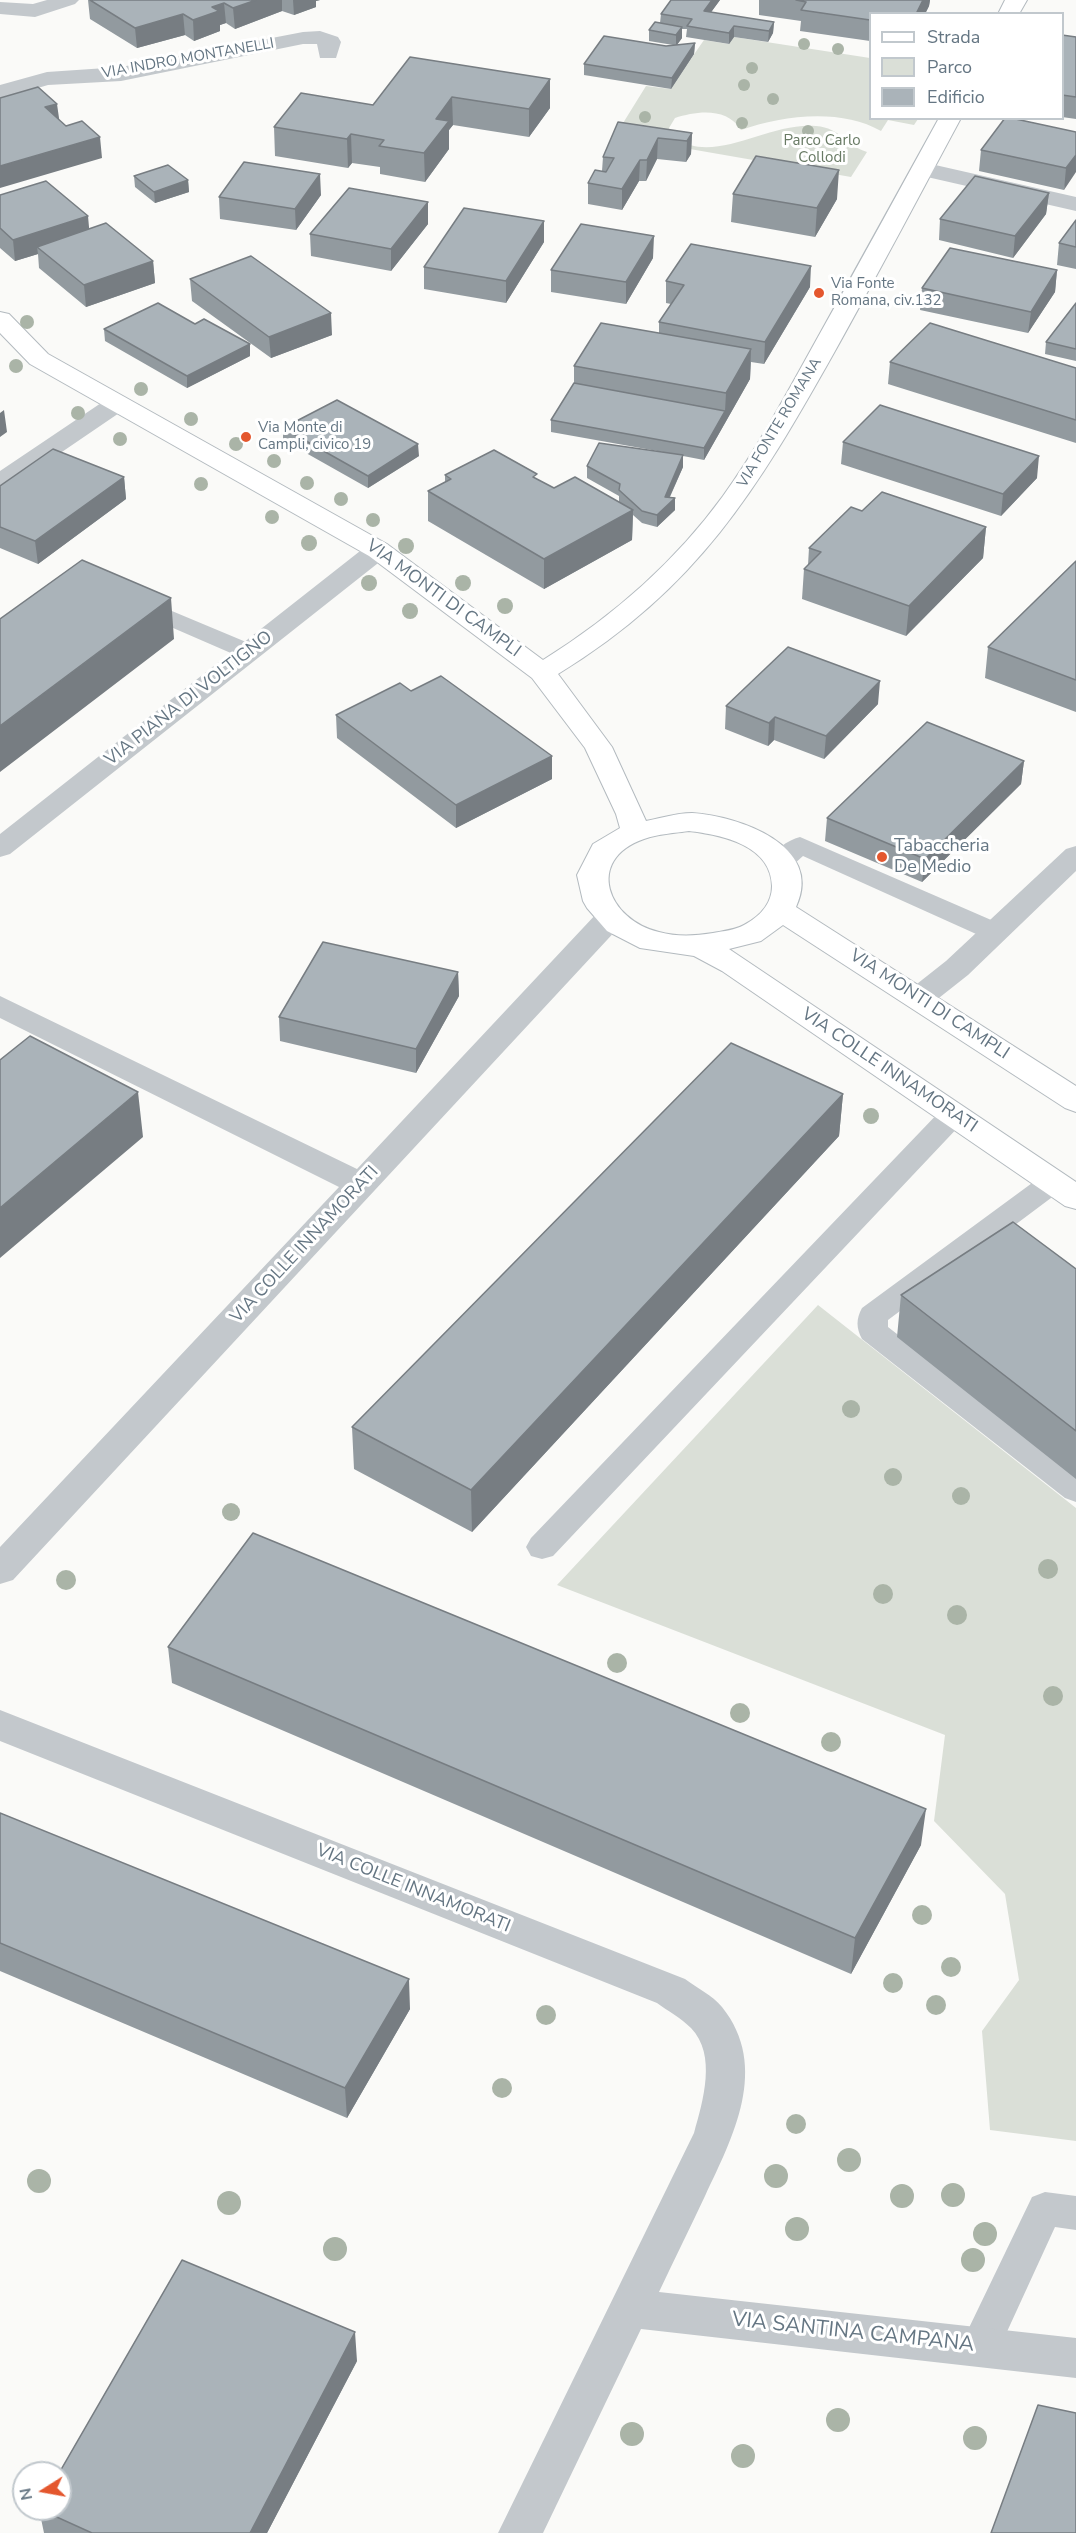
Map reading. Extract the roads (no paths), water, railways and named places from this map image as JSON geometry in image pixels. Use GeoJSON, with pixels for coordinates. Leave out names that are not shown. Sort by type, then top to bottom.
{"type":"FeatureCollection","features":[{"type":"Feature","properties":{"kind":"street"},"geometry":{"type":"LineString","coordinates":[[0,8],[35,11],[68,0]]}},
{"type":"Feature","properties":{"kind":"street","name":"VIA INDRO MONTANELLI"},"geometry":{"type":"LineString","coordinates":[[0,92],[46,79],[121,74],[303,38],[320,37],[330,42],[328,52]]}},
{"type":"Feature","properties":{"kind":"street","name":"VIA FONTE ROMANA"},"geometry":{"type":"LineString","coordinates":[[542,672],[576,652],[614,625],[686,557],[730,505],[763,456],[949,120]]}},
{"type":"Feature","properties":{"kind":"street"},"geometry":{"type":"LineString","coordinates":[[922,169],[1076,204]]}},
{"type":"Feature","properties":{"kind":"street","name":"VIA MONTI DI CAMPLI"},"geometry":{"type":"LineString","coordinates":[[0,319],[39,358],[116,404],[378,550],[542,672],[598,747],[630,814],[635,832]]}},
{"type":"Feature","properties":{"kind":"street"},"geometry":{"type":"LineString","coordinates":[[0,483],[116,404]]}},
{"type":"Feature","properties":{"kind":"street","name":"VIA PIANA DI VOLTIGNO"},"geometry":{"type":"LineString","coordinates":[[0,848],[378,550]]}},
{"type":"Feature","properties":{"kind":"street"},"geometry":{"type":"LineString","coordinates":[[689,822],[727,828],[758,842],[780,862],[787,887],[780,910],[766,924],[748,935],[700,947],[674,946],[626,931],[609,919],[595,900],[591,880],[592,871],[603,852],[612,844],[651,826],[689,822]]}},
{"type":"Feature","properties":{"kind":"street"},"geometry":{"type":"LineString","coordinates":[[919,998],[957,968],[1076,855]]}},
{"type":"Feature","properties":{"kind":"street","name":"VIA MONTI DI CAMPLI"},"geometry":{"type":"LineString","coordinates":[[780,910],[1076,1101]]}},
{"type":"Feature","properties":{"kind":"street","name":"VIA COLLE INNAMORATI"},"geometry":{"type":"LineString","coordinates":[[0,1570],[609,919]]}},
{"type":"Feature","properties":{"kind":"street","name":"VIA COLLE INNAMORATI"},"geometry":{"type":"LineString","coordinates":[[700,947],[733,964],[1064,1190]]}},
{"type":"Feature","properties":{"kind":"street"},"geometry":{"type":"LineString","coordinates":[[0,1006],[362,1185]]}},
{"type":"Feature","properties":{"kind":"street","name":"VIA COLLE INNAMORATI"},"geometry":{"type":"LineString","coordinates":[[0,1725],[671,1991],[708,2019],[726,2056],[725,2094],[714,2134],[629,2308]]}},
{"type":"Feature","properties":{"kind":"street"},"geometry":{"type":"LineString","coordinates":[[520,2533],[629,2308]]}},
{"type":"Feature","properties":{"kind":"street","name":"VIA SANTINA CAMPANA"},"geometry":{"type":"LineString","coordinates":[[629,2308],[1076,2358]]}},
{"type":"Feature","properties":{"kind":"lane"},"geometry":{"type":"LineString","coordinates":[[114,594],[249,652]]}},
{"type":"Feature","properties":{"kind":"lane"},"geometry":{"type":"LineString","coordinates":[[780,862],[801,845],[995,932]]}},
{"type":"Feature","properties":{"kind":"lane"},"geometry":{"type":"LineString","coordinates":[[542,1547],[953,1115]]}},
{"type":"Feature","properties":{"kind":"lane"},"geometry":{"type":"LineString","coordinates":[[1064,1190],[873,1316],[873,1331],[1076,1490]]}},
{"type":"Feature","properties":{"kind":"lane"},"geometry":{"type":"LineString","coordinates":[[980,2347],[1045,2209],[1076,2213]]}},
{"type":"Feature","properties":{"kind":"place","name":"Via Fonte Romana, civ.132"},"geometry":{"type":"Point","coordinates":[819,293]}},
{"type":"Feature","properties":{"kind":"place","name":"Via Monte di Campli, civico 19"},"geometry":{"type":"Point","coordinates":[246,437]}},
{"type":"Feature","properties":{"kind":"place","name":"Tabaccheria De Medio"},"geometry":{"type":"Point","coordinates":[882,857]}},
{"type":"Feature","properties":{"kind":"park label","name":"Parco Carlo Collodi"},"geometry":{"type":"Point","coordinates":[822,150]}}]}
